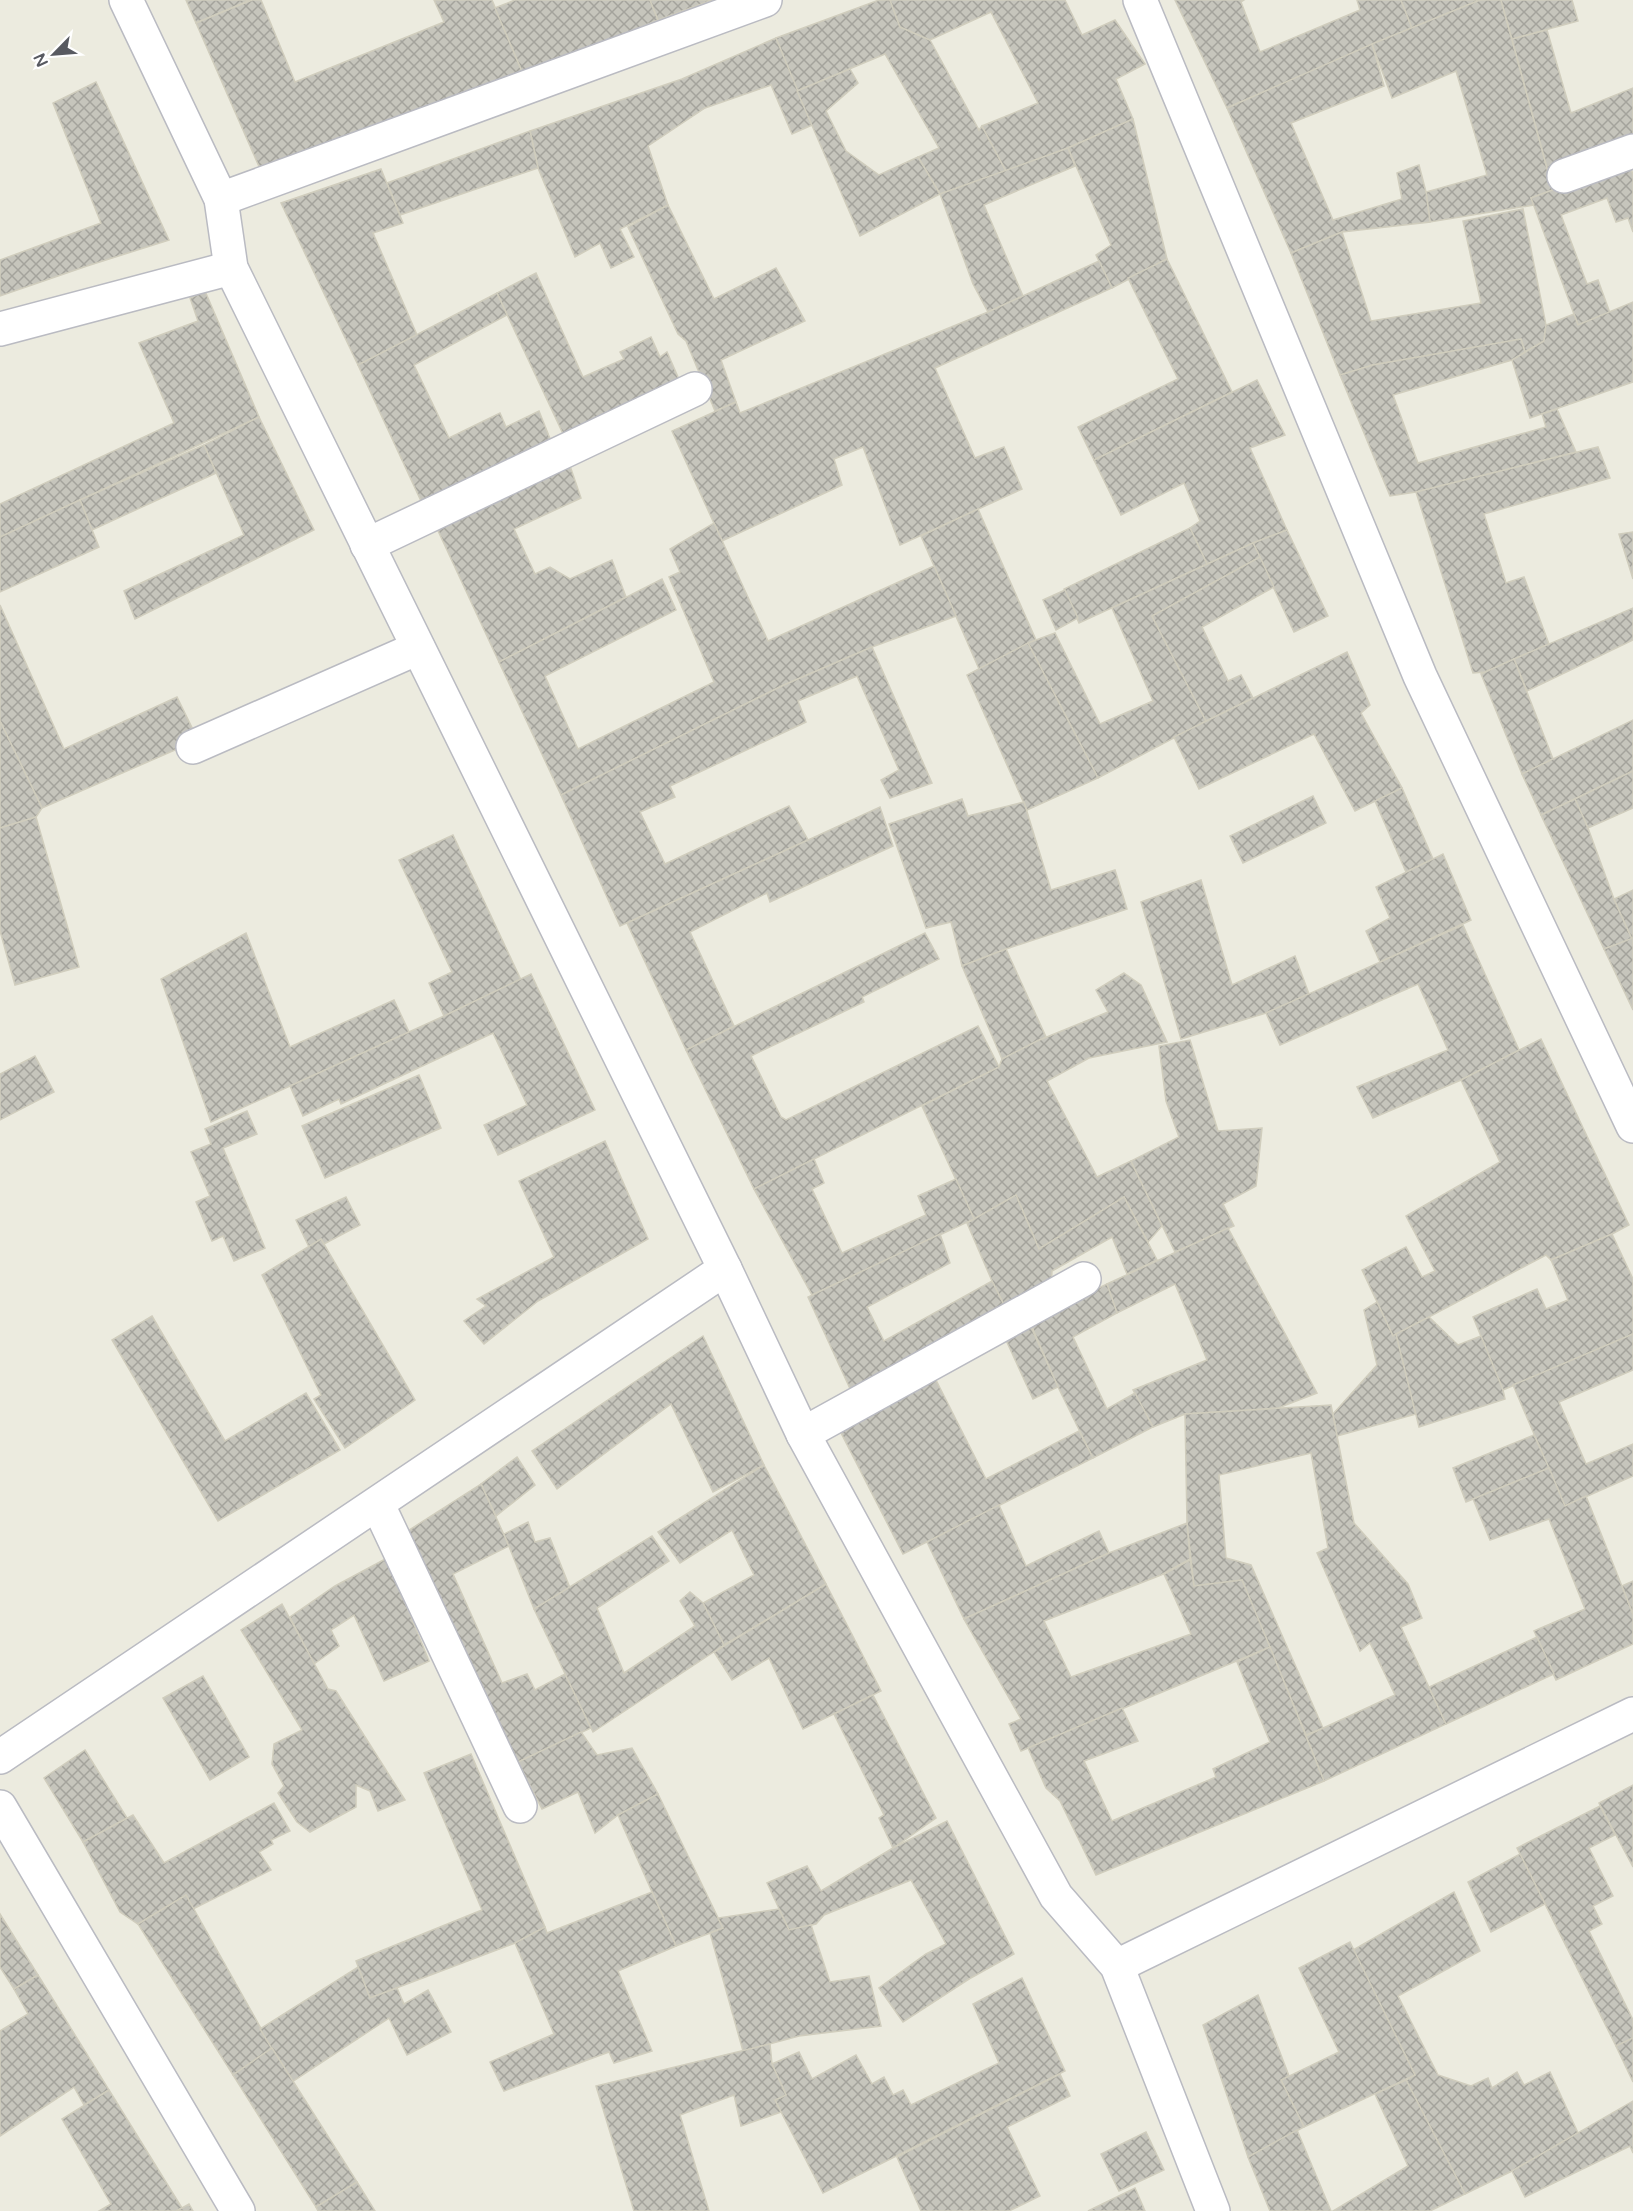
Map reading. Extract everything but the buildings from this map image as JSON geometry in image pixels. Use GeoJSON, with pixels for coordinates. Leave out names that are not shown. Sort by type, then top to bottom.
{"type":"FeatureCollection","features":[{"type":"Feature","properties":{"kind":"street"},"geometry":{"type":"LineString","coordinates":[[126,0],[221,199],[231,268],[725,1269],[803,1434],[1056,1896],[1117,1966],[1213,2211]]}},
{"type":"Feature","properties":{"kind":"street"},"geometry":{"type":"LineString","coordinates":[[221,199],[765,0]]}},
{"type":"Feature","properties":{"kind":"street"},"geometry":{"type":"LineString","coordinates":[[1140,0],[1420,676],[1633,1126]]}},
{"type":"Feature","properties":{"kind":"street"},"geometry":{"type":"LineString","coordinates":[[1564,176],[1633,152]]}},
{"type":"Feature","properties":{"kind":"street"},"geometry":{"type":"LineString","coordinates":[[0,329],[231,268]]}},
{"type":"Feature","properties":{"kind":"street"},"geometry":{"type":"LineString","coordinates":[[367,544],[694,388]]}},
{"type":"Feature","properties":{"kind":"street"},"geometry":{"type":"LineString","coordinates":[[193,747],[418,648]]}},
{"type":"Feature","properties":{"kind":"street"},"geometry":{"type":"LineString","coordinates":[[0,1757],[378,1505],[725,1269]]}},
{"type":"Feature","properties":{"kind":"street"},"geometry":{"type":"LineString","coordinates":[[803,1434],[1084,1280]]}},
{"type":"Feature","properties":{"kind":"street"},"geometry":{"type":"LineString","coordinates":[[378,1505],[520,1806]]}},
{"type":"Feature","properties":{"kind":"street"},"geometry":{"type":"LineString","coordinates":[[1117,1966],[1633,1714]]}},
{"type":"Feature","properties":{"kind":"street"},"geometry":{"type":"LineString","coordinates":[[0,1807],[238,2211]]}}]}
